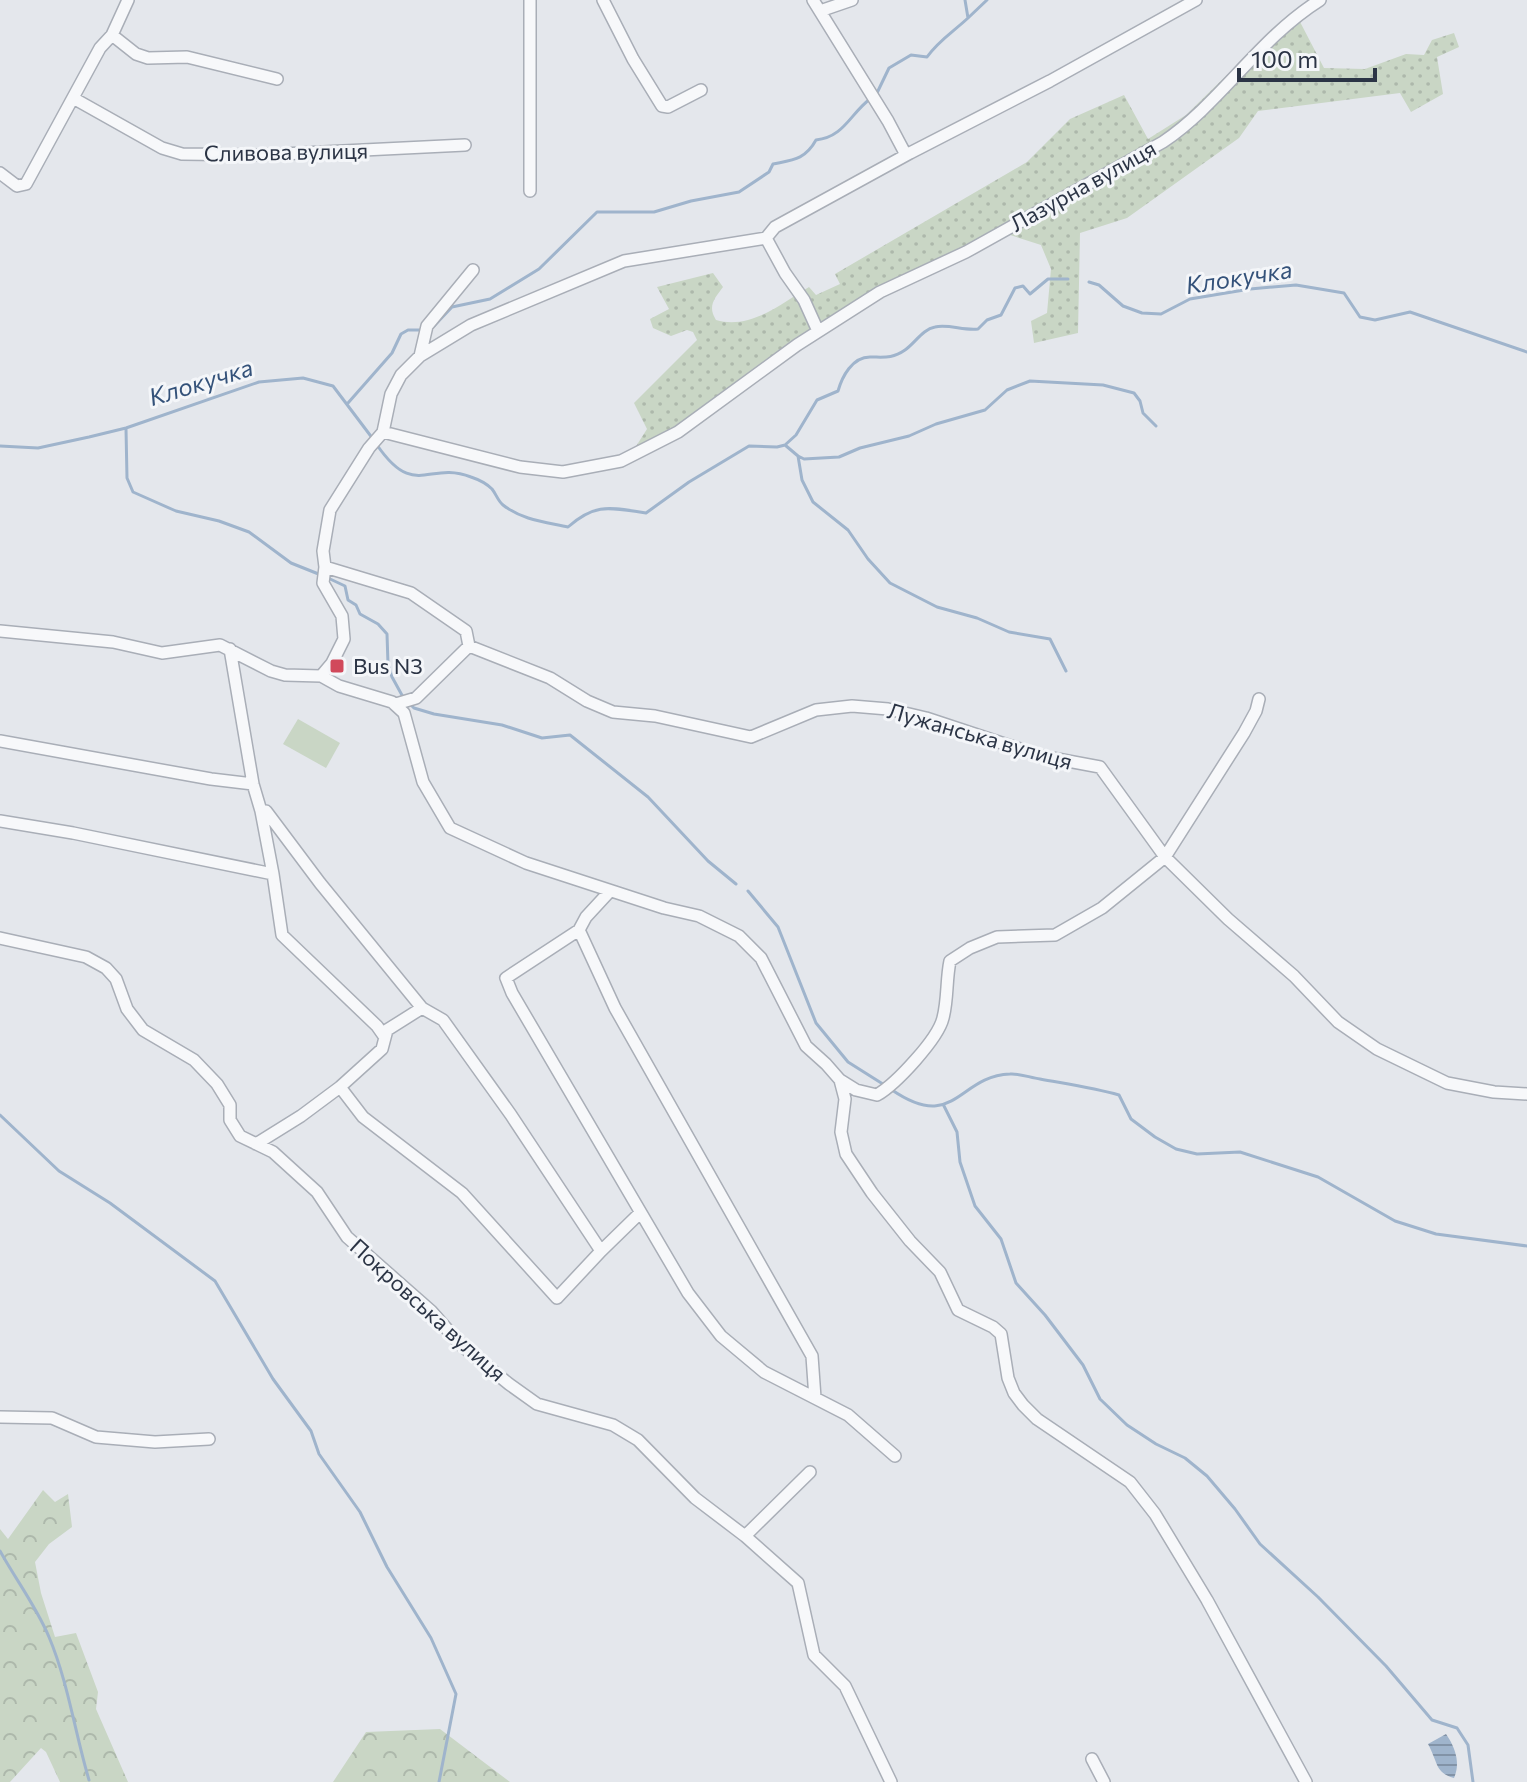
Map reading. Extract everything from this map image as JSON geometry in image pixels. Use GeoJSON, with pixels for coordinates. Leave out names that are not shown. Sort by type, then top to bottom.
{"type":"FeatureCollection","features":[{"type":"Feature","properties":{"kind":"street"},"geometry":{"type":"LineString","coordinates":[[0,173],[17,186],[26,184],[100,48],[112,35],[128,0]]}},
{"type":"Feature","properties":{"kind":"street"},"geometry":{"type":"LineString","coordinates":[[530,0],[530,191]]}},
{"type":"Feature","properties":{"kind":"street"},"geometry":{"type":"LineString","coordinates":[[603,0],[633,59],[662,106],[668,107],[701,90]]}},
{"type":"Feature","properties":{"kind":"street"},"geometry":{"type":"LineString","coordinates":[[813,0],[906,155]]}},
{"type":"Feature","properties":{"kind":"street"},"geometry":{"type":"LineString","coordinates":[[820,11],[852,0]]}},
{"type":"Feature","properties":{"kind":"street"},"geometry":{"type":"LineString","coordinates":[[766,238],[769,232],[786,220],[1196,0]]}},
{"type":"Feature","properties":{"kind":"street","name":"Лазурна вулиця"},"geometry":{"type":"LineString","coordinates":[[377,440],[563,472],[629,457],[670,437],[818,331],[880,292],[966,252],[1163,142],[1189,123],[1275,34],[1320,0]]}},
{"type":"Feature","properties":{"kind":"street"},"geometry":{"type":"LineString","coordinates":[[112,35],[136,54],[148,58],[187,57],[277,79]]}},
{"type":"Feature","properties":{"kind":"street","name":"Сливова вулиця"},"geometry":{"type":"LineString","coordinates":[[73,98],[162,148],[182,154],[262,155],[465,145]]}},
{"type":"Feature","properties":{"kind":"street"},"geometry":{"type":"LineString","coordinates":[[766,238],[804,300],[818,331]]}},
{"type":"Feature","properties":{"kind":"street"},"geometry":{"type":"LineString","coordinates":[[321,676],[332,663],[344,639],[342,616],[324,573],[323,551],[330,510],[377,440],[391,394],[401,375],[420,356],[471,325],[624,261],[766,238]]}},
{"type":"Feature","properties":{"kind":"street"},"geometry":{"type":"LineString","coordinates":[[420,356],[426,330],[473,270]]}},
{"type":"Feature","properties":{"kind":"street"},"geometry":{"type":"LineString","coordinates":[[324,573],[411,593],[466,631],[469,646],[406,702],[404,713],[423,782],[450,828],[526,863],[699,916],[739,936],[761,958],[806,1046],[840,1080],[856,1090],[877,1095],[889,1088],[913,1062],[943,1021],[950,961],[970,948],[997,937],[1055,935],[1102,908],[1165,857],[1244,733],[1259,699]]}},
{"type":"Feature","properties":{"kind":"street"},"geometry":{"type":"LineString","coordinates":[[0,631],[113,642],[162,653],[177,653],[211,645],[230,649],[271,671],[285,675],[321,676],[339,686],[406,702]]}},
{"type":"Feature","properties":{"kind":"street","name":"Лужанська вулиця"},"geometry":{"type":"LineString","coordinates":[[469,646],[550,678],[587,701],[613,712],[655,716],[751,737],[816,710],[877,708],[926,718],[1041,756],[1100,767],[1165,857],[1228,919],[1294,976],[1338,1022],[1371,1044],[1447,1083],[1494,1092],[1527,1094]]}},
{"type":"Feature","properties":{"kind":"street"},"geometry":{"type":"LineString","coordinates":[[230,649],[282,935],[384,1036]]}},
{"type":"Feature","properties":{"kind":"street"},"geometry":{"type":"LineString","coordinates":[[0,741],[253,784]]}},
{"type":"Feature","properties":{"kind":"street"},"geometry":{"type":"LineString","coordinates":[[261,811],[266,811],[422,1008],[443,1020],[511,1115],[601,1251]]}},
{"type":"Feature","properties":{"kind":"street"},"geometry":{"type":"LineString","coordinates":[[0,821],[273,874]]}},
{"type":"Feature","properties":{"kind":"street"},"geometry":{"type":"LineString","coordinates":[[610,891],[586,917],[579,930],[506,978],[512,993],[688,1293],[721,1336],[764,1372],[848,1415],[895,1456]]}},
{"type":"Feature","properties":{"kind":"street"},"geometry":{"type":"LineString","coordinates":[[579,930],[615,1008],[812,1356],[815,1398]]}},
{"type":"Feature","properties":{"kind":"street","name":"Покровська вулиця"},"geometry":{"type":"LineString","coordinates":[[0,938],[86,957],[106,968],[116,979],[127,1009],[143,1030],[194,1060],[217,1084],[230,1105],[230,1120],[240,1136],[273,1152],[317,1192],[347,1237],[431,1311],[461,1345],[537,1404],[613,1425],[638,1440],[695,1498],[745,1536],[798,1583],[814,1655],[845,1686],[891,1782]]}},
{"type":"Feature","properties":{"kind":"street"},"geometry":{"type":"LineString","coordinates":[[256,1144],[340,1087],[382,1049],[387,1030],[422,1008]]}},
{"type":"Feature","properties":{"kind":"street"},"geometry":{"type":"LineString","coordinates":[[840,1080],[845,1099],[841,1132],[846,1154],[854,1167],[910,1241],[940,1272],[958,1310],[1001,1334],[1008,1378],[1023,1405],[1037,1419],[1130,1482],[1155,1514],[1207,1600],[1306,1782]]}},
{"type":"Feature","properties":{"kind":"street"},"geometry":{"type":"LineString","coordinates":[[340,1087],[363,1117],[462,1193],[557,1298],[640,1213]]}},
{"type":"Feature","properties":{"kind":"street"},"geometry":{"type":"LineString","coordinates":[[0,1417],[52,1418],[96,1437],[155,1442],[209,1439]]}},
{"type":"Feature","properties":{"kind":"street"},"geometry":{"type":"LineString","coordinates":[[745,1536],[810,1472]]}},
{"type":"Feature","properties":{"kind":"street"},"geometry":{"type":"LineString","coordinates":[[1092,1759],[1104,1782]]}},
{"type":"Feature","properties":{"kind":"green space"},"geometry":{"type":"Polygon","coordinates":[[[1285,18],[1298,18],[1324,68],[1365,69],[1406,54],[1424,55],[1432,40],[1454,33],[1459,47],[1437,57],[1443,94],[1411,112],[1400,93],[1258,111],[1239,138],[1127,218],[1080,233],[1078,333],[1034,343],[1031,321],[1047,313],[1051,269],[1041,245],[1007,234],[857,307],[689,429],[637,459],[633,451],[647,429],[634,403],[697,340],[693,332],[687,330],[671,336],[653,328],[650,319],[669,309],[657,287],[713,273],[723,287],[713,302],[713,315],[716,320],[729,322],[765,314],[809,287],[816,295],[840,284],[835,274],[1027,162],[1070,119],[1124,95],[1148,139],[1186,115],[1285,18]]]}},
{"type":"Feature","properties":{"kind":"green space"},"geometry":{"type":"Polygon","coordinates":[[[298,719],[340,743],[326,768],[283,744],[298,719]]]}},
{"type":"Feature","properties":{"kind":"green space"},"geometry":{"type":"Polygon","coordinates":[[[43,1490],[55,1502],[68,1494],[72,1527],[49,1544],[35,1562],[41,1593],[55,1637],[76,1633],[98,1692],[96,1709],[128,1782],[60,1782],[46,1752],[41,1748],[10,1782],[0,1782],[0,1529],[8,1539],[43,1490]]]}},
{"type":"Feature","properties":{"kind":"green space"},"geometry":{"type":"Polygon","coordinates":[[[440,1729],[510,1782],[333,1782],[366,1732],[440,1729]]]}},
{"type":"Feature","properties":{"kind":"water"},"geometry":{"type":"Polygon","coordinates":[[[1446,1734],[1456,1755],[1454,1778],[1440,1770],[1428,1744],[1446,1734]]]}},
{"type":"Feature","properties":{"kind":"waterway"},"geometry":{"type":"LineString","coordinates":[[876,95],[889,68],[911,55],[927,57],[968,18],[965,0]]}},
{"type":"Feature","properties":{"kind":"waterway"},"geometry":{"type":"LineString","coordinates":[[968,18],[987,0]]}},
{"type":"Feature","properties":{"kind":"waterway"},"geometry":{"type":"LineString","coordinates":[[434,326],[452,307],[490,299],[539,269],[597,212],[654,212],[739,192],[769,172],[773,164],[798,158],[816,140],[833,134],[870,99]]}},
{"type":"Feature","properties":{"kind":"waterway","name":"Клокучка"},"geometry":{"type":"LineString","coordinates":[[377,445],[402,471],[412,475],[456,473],[473,478],[492,489],[503,505],[534,520],[568,527],[596,510],[646,513],[689,482],[749,446],[785,445],[796,435],[817,400],[838,391],[845,374],[858,360],[896,355],[935,327],[978,329],[987,320],[1001,315],[1015,288],[1023,286],[1030,294],[1048,279],[1068,279]]}},
{"type":"Feature","properties":{"kind":"waterway","name":"Клокучка"},"geometry":{"type":"LineString","coordinates":[[1089,282],[1099,285],[1123,306],[1142,313],[1161,314],[1190,299],[1296,285],[1344,293],[1360,317],[1375,320],[1410,312],[1527,352]]}},
{"type":"Feature","properties":{"kind":"waterway"},"geometry":{"type":"LineString","coordinates":[[348,403],[392,353],[401,334],[408,330],[424,330]]}},
{"type":"Feature","properties":{"kind":"waterway","name":"Клокучка"},"geometry":{"type":"LineString","coordinates":[[0,446],[38,448],[89,437],[126,428],[259,382],[303,378],[333,386],[373,439]]}},
{"type":"Feature","properties":{"kind":"waterway"},"geometry":{"type":"LineString","coordinates":[[798,456],[804,459],[839,457],[860,448],[909,436],[936,424],[985,410],[1007,390],[1030,381],[1103,385],[1134,393],[1143,413],[1156,426]]}},
{"type":"Feature","properties":{"kind":"waterway"},"geometry":{"type":"LineString","coordinates":[[126,429],[127,478],[133,492],[176,511],[249,532],[291,563],[321,575]]}},
{"type":"Feature","properties":{"kind":"waterway"},"geometry":{"type":"LineString","coordinates":[[785,445],[798,456],[802,480],[813,502],[848,530],[890,583],[937,607],[977,618],[1009,632],[1050,639],[1066,671]]}},
{"type":"Feature","properties":{"kind":"waterway"},"geometry":{"type":"LineString","coordinates":[[328,578],[345,586],[348,600],[356,605],[360,614],[378,624],[387,634],[388,664],[403,697]]}},
{"type":"Feature","properties":{"kind":"waterway"},"geometry":{"type":"LineString","coordinates":[[408,702],[414,708],[434,714],[502,725],[542,738],[570,735],[648,797],[708,861],[736,884]]}},
{"type":"Feature","properties":{"kind":"waterway"},"geometry":{"type":"LineString","coordinates":[[748,891],[778,927],[816,1023],[848,1062],[886,1086]]}},
{"type":"Feature","properties":{"kind":"waterway"},"geometry":{"type":"LineString","coordinates":[[892,1090],[913,1102],[930,1106],[955,1099],[993,1077],[1014,1074],[1119,1095],[1131,1119],[1176,1149],[1197,1154],[1240,1152],[1318,1177],[1395,1221],[1436,1234],[1527,1246]]}},
{"type":"Feature","properties":{"kind":"waterway"},"geometry":{"type":"LineString","coordinates":[[944,1106],[957,1132],[960,1162],[975,1206],[1001,1239],[1016,1283],[1083,1365],[1100,1399],[1127,1425],[1185,1458],[1207,1476],[1260,1544],[1386,1666],[1432,1720],[1457,1728],[1468,1745],[1473,1782]]}},
{"type":"Feature","properties":{"kind":"waterway"},"geometry":{"type":"LineString","coordinates":[[0,1115],[59,1171],[110,1203],[215,1281],[273,1379],[311,1431],[319,1454],[360,1512],[387,1567],[431,1638],[456,1694],[439,1782]]}},
{"type":"Feature","properties":{"kind":"waterway"},"geometry":{"type":"LineString","coordinates":[[0,1551],[32,1604],[56,1654],[89,1780]]}},
{"type":"Feature","properties":{"kind":"place","name":"Bus N3"},"geometry":{"type":"Point","coordinates":[337,666]}}]}
